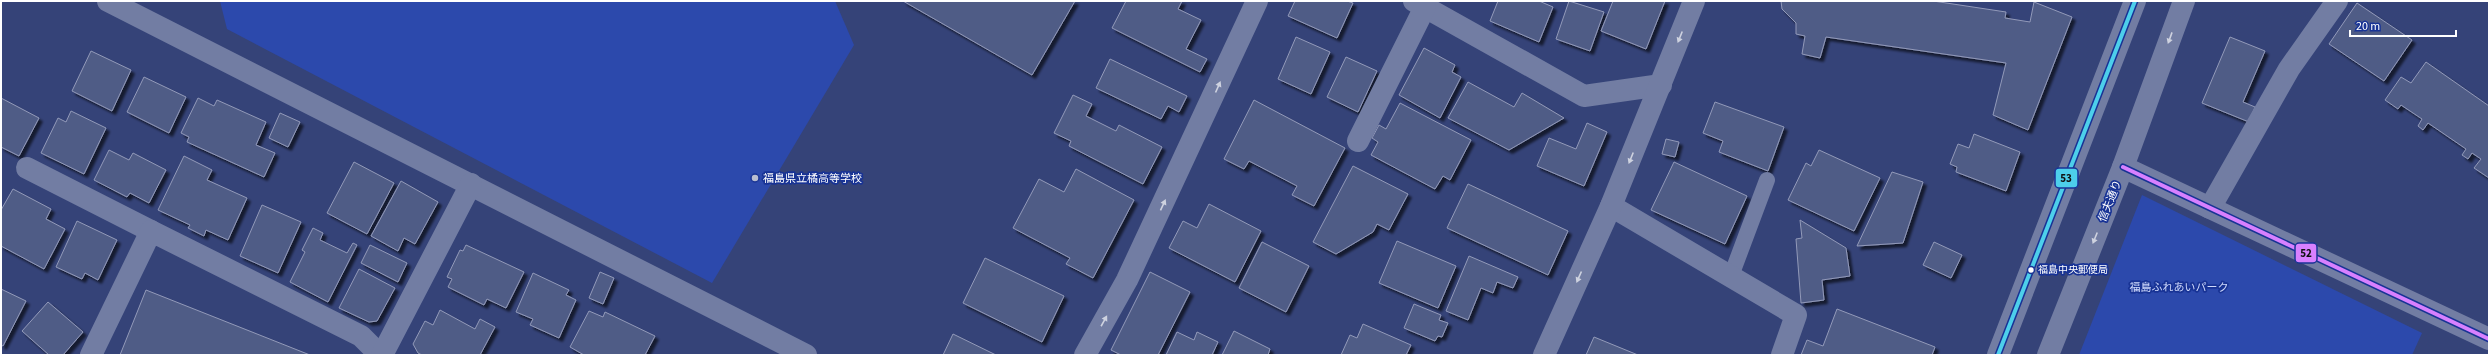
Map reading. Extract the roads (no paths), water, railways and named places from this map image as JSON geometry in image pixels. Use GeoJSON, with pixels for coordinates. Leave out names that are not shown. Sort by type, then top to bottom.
{"type":"FeatureCollection","features":[{"type":"Feature","properties":{"kind":"main road"},"geometry":{"type":"LineString","coordinates":[[108,1],[806,355]]}},
{"type":"Feature","properties":{"kind":"main road"},"geometry":{"type":"LineString","coordinates":[[1086,355],[1127,280],[1257,1]]}},
{"type":"Feature","properties":{"kind":"main road"},"geometry":{"type":"LineString","coordinates":[[1544,355],[1611,206],[1694,1]]}},
{"type":"Feature","properties":{"kind":"main road"},"geometry":{"type":"LineString","coordinates":[[1998,355],[2135,1]]}},
{"type":"Feature","properties":{"kind":"main road","name":"信夫通り"},"geometry":{"type":"LineString","coordinates":[[2048,355],[2123,167],[2184,1]]}},
{"type":"Feature","properties":{"kind":"main road"},"geometry":{"type":"LineString","coordinates":[[2210,208],[2288,69],[2338,1]]}},
{"type":"Feature","properties":{"kind":"main road"},"geometry":{"type":"LineString","coordinates":[[1358,141],[1420,4],[1584,96],[1661,85]]}},
{"type":"Feature","properties":{"kind":"main road"},"geometry":{"type":"LineString","coordinates":[[2123,167],[2489,340]]}},
{"type":"Feature","properties":{"kind":"main road"},"geometry":{"type":"LineString","coordinates":[[27,168],[361,336],[381,355],[471,184]]}},
{"type":"Feature","properties":{"kind":"main road"},"geometry":{"type":"LineString","coordinates":[[1611,206],[1796,315],[1782,355]]}},
{"type":"Feature","properties":{"kind":"main road"},"geometry":{"type":"LineString","coordinates":[[91,355],[151,231]]}},
{"type":"Feature","properties":{"kind":"lane"},"geometry":{"type":"LineString","coordinates":[[1731,276],[1766,180]]}},
{"type":"Feature","properties":{"kind":"place","name":"福島県立橘高等学校"},"geometry":{"type":"Point","coordinates":[755,178]}},
{"type":"Feature","properties":{"kind":"place","name":"福島中央郵便局"},"geometry":{"type":"Point","coordinates":[2031,270]}},
{"type":"Feature","properties":{"kind":"park label","name":"福島ふれあいパーク"},"geometry":{"type":"Point","coordinates":[2179,287]}}]}
